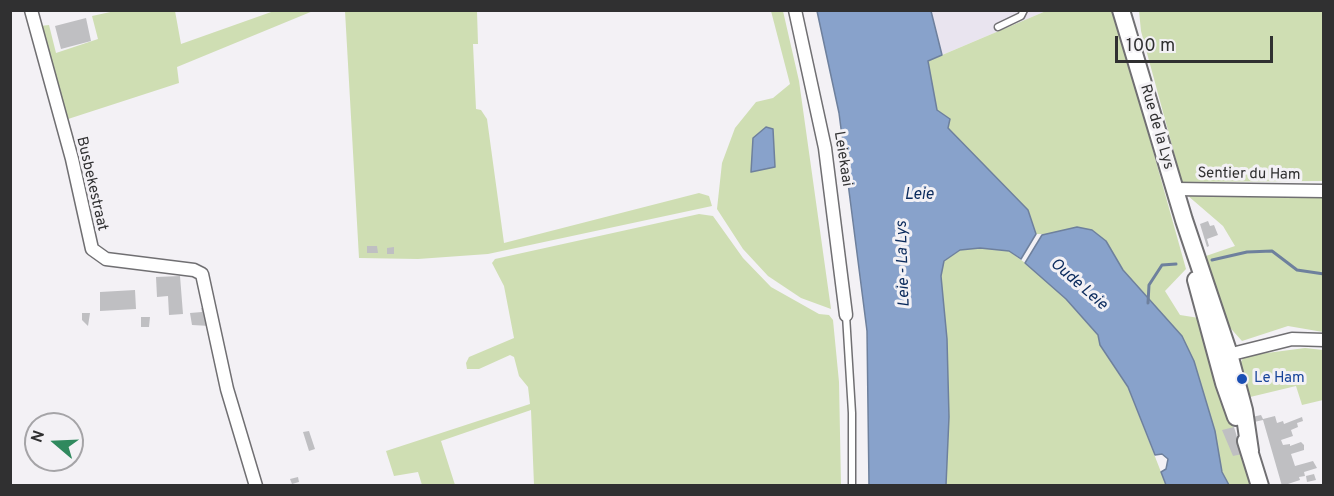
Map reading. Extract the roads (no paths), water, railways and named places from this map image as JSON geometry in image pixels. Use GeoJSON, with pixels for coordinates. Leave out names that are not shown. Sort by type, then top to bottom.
{"type":"FeatureCollection","features":[{"type":"Feature","properties":{"kind":"main road","name":"Rue de la Lys"},"geometry":{"type":"LineString","coordinates":[[1123,10],[1174,189],[1214,305],[1223,356]]}},
{"type":"Feature","properties":{"kind":"main road","name":"Rue de la Lys"},"geometry":{"type":"LineString","coordinates":[[1184,220],[1209,330],[1223,356]]}},
{"type":"Feature","properties":{"kind":"main road"},"geometry":{"type":"LineString","coordinates":[[1223,356],[1260,486]]}},
{"type":"Feature","properties":{"kind":"street","name":"Busbekestraat"},"geometry":{"type":"LineString","coordinates":[[31,10],[72,159],[92,249],[106,259],[194,270],[202,274],[227,390],[256,486]]}},
{"type":"Feature","properties":{"kind":"street","name":"Leiekaai"},"geometry":{"type":"LineString","coordinates":[[795,10],[825,148],[846,315]]}},
{"type":"Feature","properties":{"kind":"street","name":"Sentier du Ham"},"geometry":{"type":"LineString","coordinates":[[1174,189],[1323,191]]}},
{"type":"Feature","properties":{"kind":"street"},"geometry":{"type":"LineString","coordinates":[[1223,356],[1292,339],[1323,340]]}},
{"type":"Feature","properties":{"kind":"lane"},"geometry":{"type":"LineString","coordinates":[[998,27],[1021,16],[1024,10]]}},
{"type":"Feature","properties":{"kind":"lane"},"geometry":{"type":"LineString","coordinates":[[846,315],[852,413],[852,486]]}},
{"type":"Feature","properties":{"kind":"water","name":"Leie"},"geometry":{"type":"Polygon","coordinates":[[[817,11],[931,11],[942,55],[928,61],[937,110],[950,119],[948,128],[1028,210],[1036,234],[1021,259],[1009,251],[980,248],[960,250],[944,261],[941,276],[947,339],[949,417],[946,485],[869,485],[867,331],[839,113],[817,11]]]}},
{"type":"Feature","properties":{"kind":"water"},"geometry":{"type":"Polygon","coordinates":[[[766,127],[773,129],[775,167],[751,172],[753,138],[766,127]]]}},
{"type":"Feature","properties":{"kind":"water","name":"Oude Leie"},"geometry":{"type":"Polygon","coordinates":[[[1077,227],[1092,230],[1106,241],[1123,270],[1182,336],[1194,361],[1215,431],[1222,472],[1229,485],[1166,485],[1161,472],[1166,469],[1168,459],[1162,454],[1155,455],[1128,387],[1100,345],[1098,335],[1066,299],[1025,263],[1042,235],[1077,227]]]}},
{"type":"Feature","properties":{"kind":"waterway"},"geometry":{"type":"LineString","coordinates":[[1212,260],[1247,252],[1272,251],[1297,270],[1324,274]]}},
{"type":"Feature","properties":{"kind":"waterway"},"geometry":{"type":"LineString","coordinates":[[1148,303],[1149,285],[1162,265],[1176,264]]}},
{"type":"Feature","properties":{"kind":"place","name":"Le Ham"},"geometry":{"type":"Point","coordinates":[1242,379]}},
{"type":"Feature","properties":{"kind":"water label","name":"Leie - La Lys"},"geometry":{"type":"Point","coordinates":[904,264]}}]}
